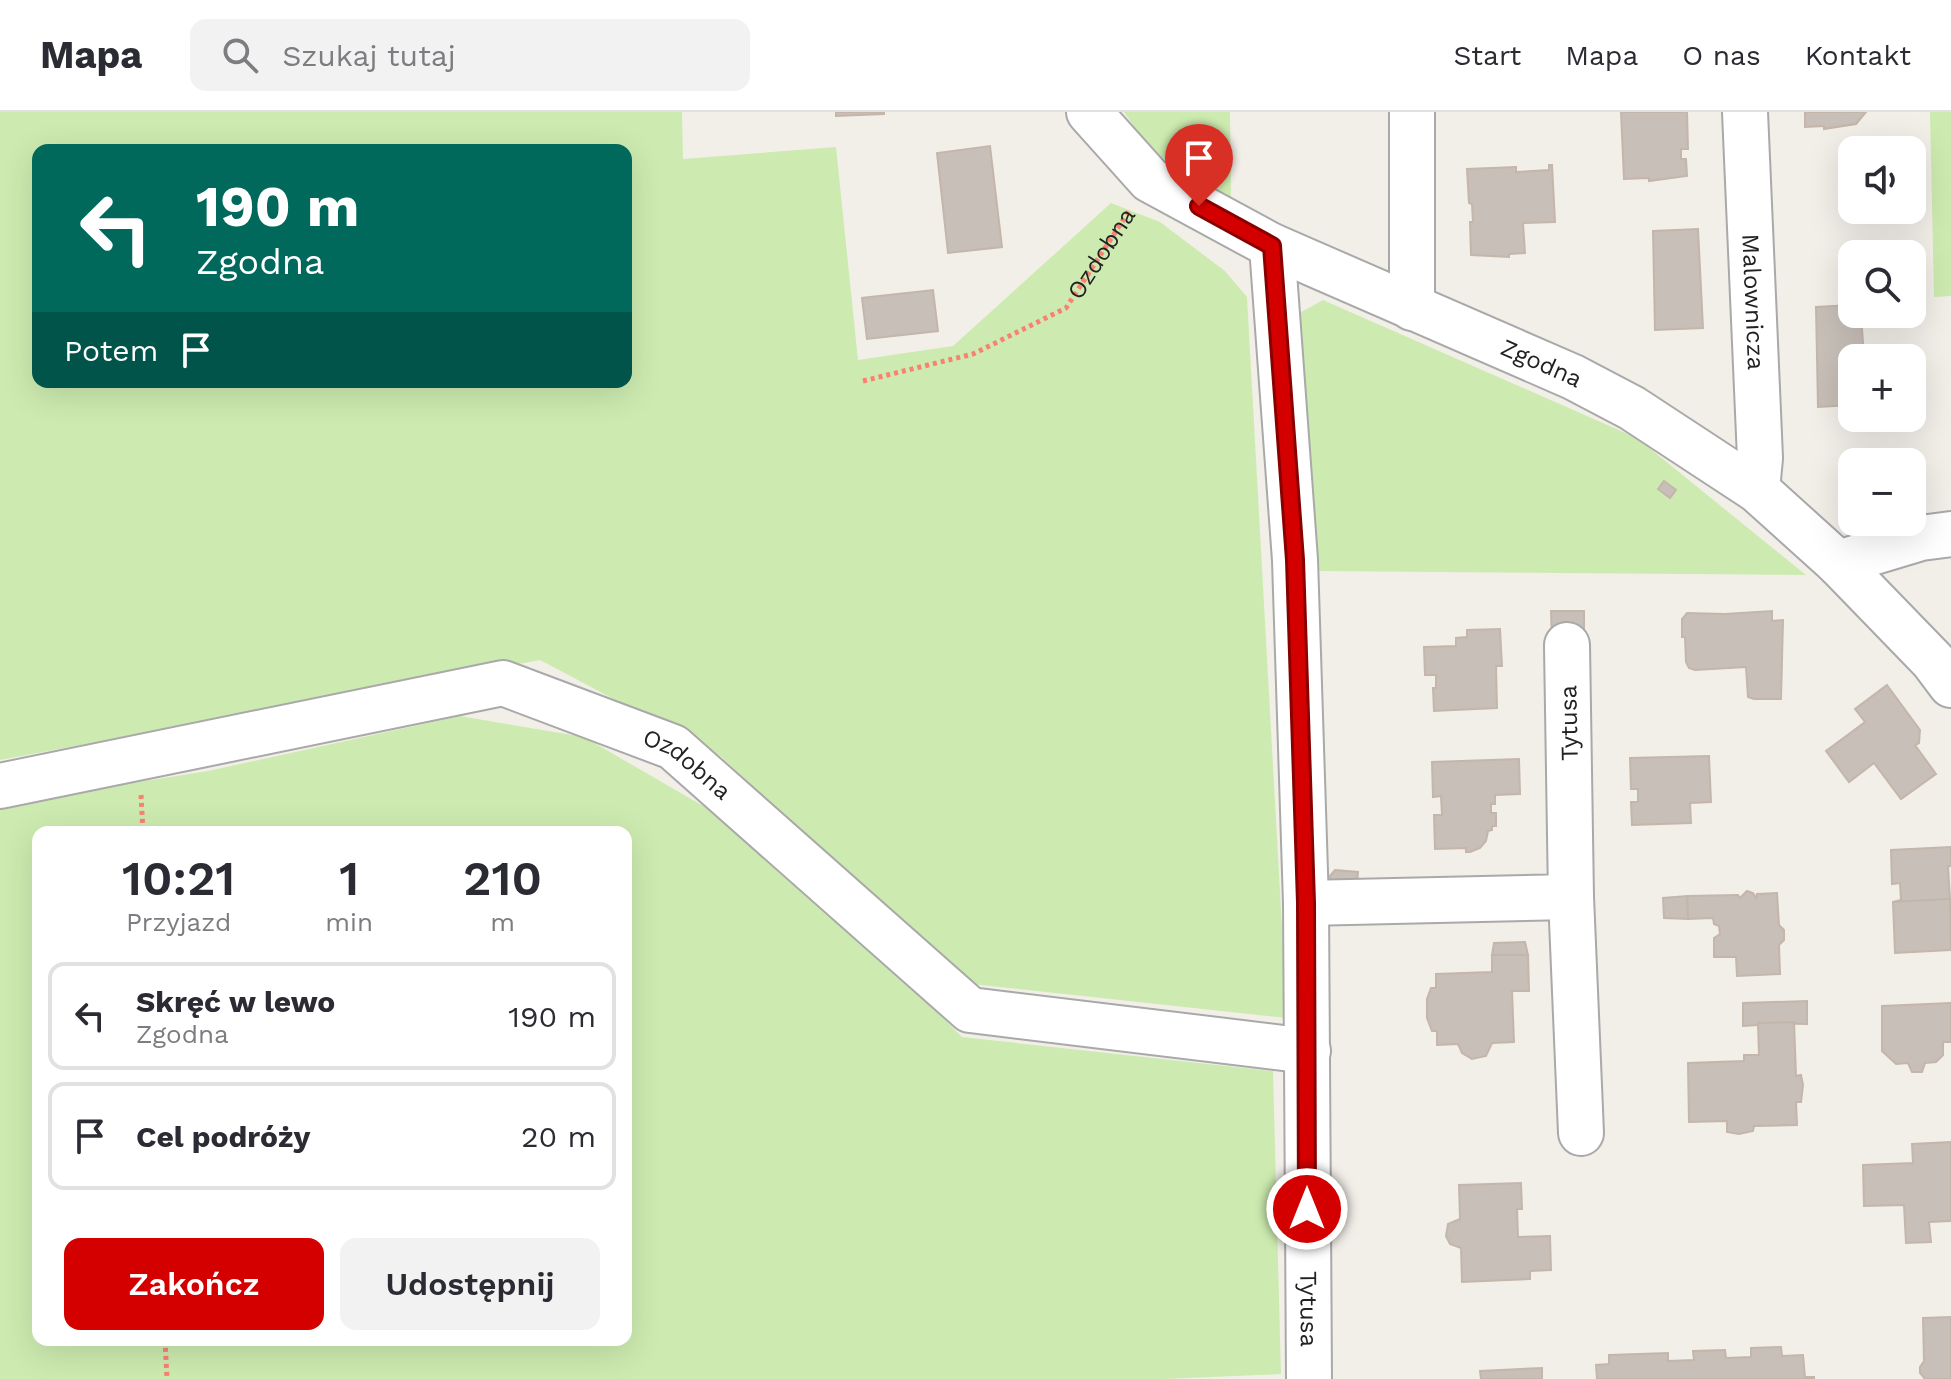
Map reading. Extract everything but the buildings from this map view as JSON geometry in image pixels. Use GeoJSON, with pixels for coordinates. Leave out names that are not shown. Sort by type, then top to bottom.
{"type":"FeatureCollection","features":[{"type":"Feature","properties":{"kind":"street","name":"Zgodna"},"geometry":{"type":"LineString","coordinates":[[1089,112],[1150,180],[1272,246],[1573,377],[1632,408],[1757,490],[1838,563],[1933,661],[1951,685]]}},
{"type":"Feature","properties":{"kind":"street"},"geometry":{"type":"LineString","coordinates":[[1412,112],[1412,308]]}},
{"type":"Feature","properties":{"kind":"street","name":"Malownicza"},"geometry":{"type":"LineString","coordinates":[[1745,112],[1760,458],[1757,490]]}},
{"type":"Feature","properties":{"kind":"street","name":"Tytusa"},"geometry":{"type":"LineString","coordinates":[[1272,246],[1295,560],[1306,903],[1306,1317],[1309,1379]]}},
{"type":"Feature","properties":{"kind":"street"},"geometry":{"type":"LineString","coordinates":[[1838,563],[1921,538],[1951,534]]}},
{"type":"Feature","properties":{"kind":"street","name":"Tytusa"},"geometry":{"type":"LineString","coordinates":[[1567,645],[1571,897],[1581,1133]]}},
{"type":"Feature","properties":{"kind":"street","name":"Ozdobna"},"geometry":{"type":"LineString","coordinates":[[0,786],[503,683],[673,747],[970,1010],[1308,1051]]}},
{"type":"Feature","properties":{"kind":"street"},"geometry":{"type":"LineString","coordinates":[[1306,903],[1571,897]]}},
{"type":"Feature","properties":{"kind":"path","name":"Ozdobna"},"geometry":{"type":"LineString","coordinates":[[863,381],[973,354],[1066,308],[1150,180]]}},
{"type":"Feature","properties":{"kind":"path"},"geometry":{"type":"LineString","coordinates":[[165,1346],[167,1379]]}},
{"type":"Feature","properties":{"kind":"green space"},"geometry":{"type":"Polygon","coordinates":[[[0,112],[682,112],[683,159],[836,147],[858,360],[953,346],[1111,203],[1160,222],[1225,271],[1247,297],[1287,1018],[963,983],[719,755],[540,660],[0,760],[0,112]]]}},
{"type":"Feature","properties":{"kind":"green space"},"geometry":{"type":"Polygon","coordinates":[[[1124,112],[1230,112],[1231,202],[1149,149],[1124,112]]]}},
{"type":"Feature","properties":{"kind":"green space"},"geometry":{"type":"Polygon","coordinates":[[[1930,112],[1951,112],[1951,296],[1934,297],[1930,112]]]}},
{"type":"Feature","properties":{"kind":"green space"},"geometry":{"type":"Polygon","coordinates":[[[1323,300],[1637,438],[1806,575],[1318,571],[1294,316],[1323,300]]]}},
{"type":"Feature","properties":{"kind":"green space"},"geometry":{"type":"Polygon","coordinates":[[[460,716],[584,737],[717,814],[876,951],[962,1037],[1273,1071],[1281,1374],[1162,1379],[0,1379],[0,804],[208,771],[460,716]]]}},
{"type":"Feature","properties":{"kind":"route"},"geometry":{"type":"LineString","coordinates":[[1199,206],[1272,246],[1295,560],[1306,903],[1307,1209]]}}]}
